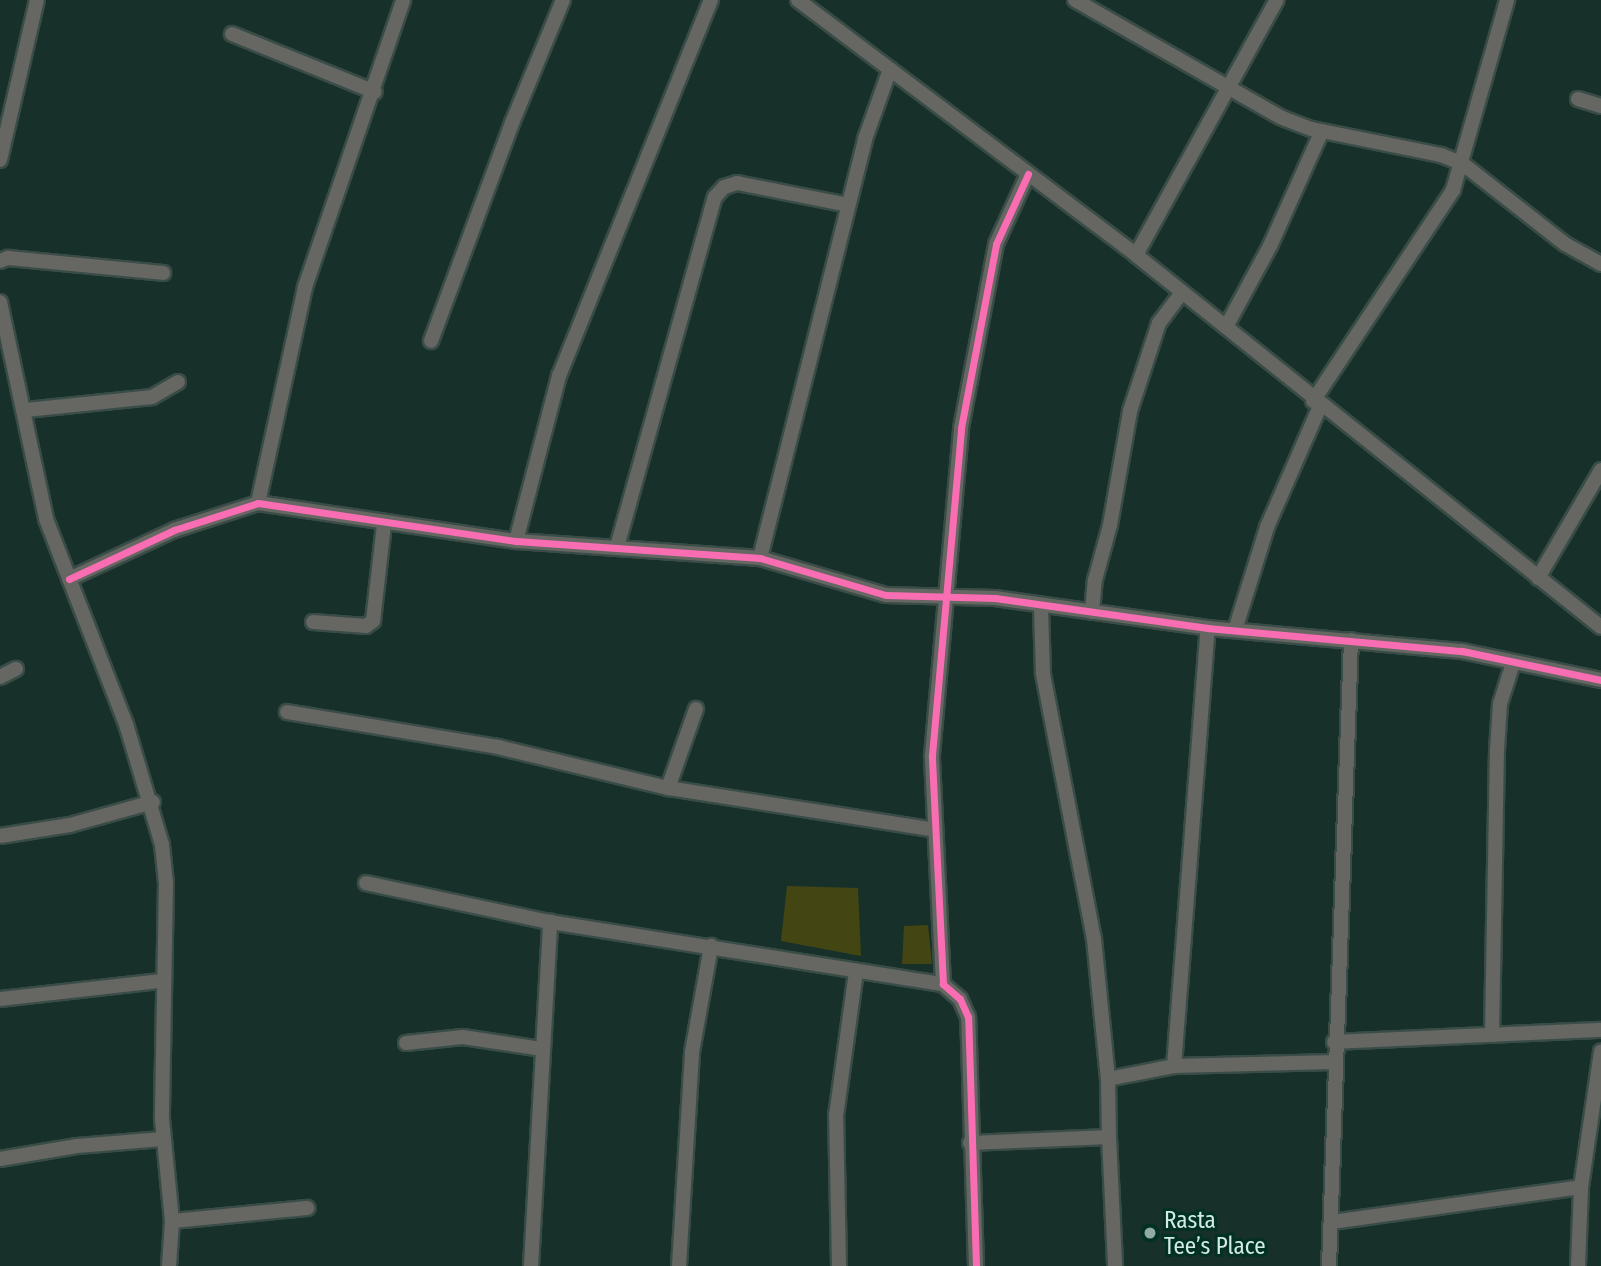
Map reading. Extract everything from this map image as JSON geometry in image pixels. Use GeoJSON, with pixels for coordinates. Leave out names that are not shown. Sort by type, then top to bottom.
{"type":"FeatureCollection","features":[{"type":"Feature","properties":{"kind":"street"},"geometry":{"type":"LineString","coordinates":[[0,160],[14,101],[17,71],[37,0]]}},
{"type":"Feature","properties":{"kind":"street"},"geometry":{"type":"LineString","coordinates":[[258,503],[305,287],[375,92],[403,0]]}},
{"type":"Feature","properties":{"kind":"street"},"geometry":{"type":"LineString","coordinates":[[431,341],[512,122],[563,0]]}},
{"type":"Feature","properties":{"kind":"street"},"geometry":{"type":"LineString","coordinates":[[516,541],[559,376],[711,0]]}},
{"type":"Feature","properties":{"kind":"street"},"geometry":{"type":"LineString","coordinates":[[798,0],[1136,255],[1317,403],[1601,627]]}},
{"type":"Feature","properties":{"kind":"street"},"geometry":{"type":"LineString","coordinates":[[1075,0],[1280,117],[1322,131],[1441,155],[1463,164],[1565,244],[1601,264]]}},
{"type":"Feature","properties":{"kind":"street"},"geometry":{"type":"LineString","coordinates":[[1136,255],[1227,86],[1277,0]]}},
{"type":"Feature","properties":{"kind":"street"},"geometry":{"type":"LineString","coordinates":[[1235,629],[1267,527],[1317,403],[1421,232],[1453,190],[1463,164],[1507,0]]}},
{"type":"Feature","properties":{"kind":"street"},"geometry":{"type":"LineString","coordinates":[[232,34],[375,92]]}},
{"type":"Feature","properties":{"kind":"street"},"geometry":{"type":"LineString","coordinates":[[760,558],[875,103],[890,69]]}},
{"type":"Feature","properties":{"kind":"street"},"geometry":{"type":"LineString","coordinates":[[0,93],[14,101]]}},
{"type":"Feature","properties":{"kind":"street"},"geometry":{"type":"LineString","coordinates":[[1578,99],[1601,106]]}},
{"type":"Feature","properties":{"kind":"street"},"geometry":{"type":"LineString","coordinates":[[1226,327],[1270,246],[1322,131]]}},
{"type":"Feature","properties":{"kind":"street"},"geometry":{"type":"LineString","coordinates":[[943,984],[932,755],[961,428],[996,244],[1028,174]]}},
{"type":"Feature","properties":{"kind":"street"},"geometry":{"type":"LineString","coordinates":[[617,547],[715,197],[724,187],[737,183],[848,205]]}},
{"type":"Feature","properties":{"kind":"street"},"geometry":{"type":"LineString","coordinates":[[0,261],[8,258],[163,273]]}},
{"type":"Feature","properties":{"kind":"street"},"geometry":{"type":"LineString","coordinates":[[1092,612],[1095,580],[1110,525],[1130,411],[1159,323],[1182,293]]}},
{"type":"Feature","properties":{"kind":"street"},"geometry":{"type":"LineString","coordinates":[[0,302],[26,410],[33,477],[153,802],[166,883],[162,981],[163,1139],[172,1221],[169,1266]]}},
{"type":"Feature","properties":{"kind":"street"},"geometry":{"type":"LineString","coordinates":[[26,410],[152,397],[178,382]]}},
{"type":"Feature","properties":{"kind":"street"},"geometry":{"type":"LineString","coordinates":[[1538,578],[1601,470]]}},
{"type":"Feature","properties":{"kind":"street"},"geometry":{"type":"LineString","coordinates":[[69,579],[174,530],[258,503],[384,524],[516,541],[760,558],[858,590],[946,598],[995,598],[1041,608],[1208,628],[1462,651],[1601,681]]}},
{"type":"Feature","properties":{"kind":"street"},"geometry":{"type":"LineString","coordinates":[[313,622],[366,626],[373,621],[384,524]]}},
{"type":"Feature","properties":{"kind":"street"},"geometry":{"type":"LineString","coordinates":[[1041,608],[1042,663],[1094,939],[1108,1079],[1115,1266]]}},
{"type":"Feature","properties":{"kind":"street"},"geometry":{"type":"LineString","coordinates":[[1174,1066],[1208,628]]}},
{"type":"Feature","properties":{"kind":"street"},"geometry":{"type":"LineString","coordinates":[[1329,1266],[1334,1042],[1351,640]]}},
{"type":"Feature","properties":{"kind":"street"},"geometry":{"type":"LineString","coordinates":[[1492,1035],[1497,750],[1500,705],[1513,663]]}},
{"type":"Feature","properties":{"kind":"street"},"geometry":{"type":"LineString","coordinates":[[0,677],[16,669]]}},
{"type":"Feature","properties":{"kind":"street"},"geometry":{"type":"LineString","coordinates":[[668,788],[696,709]]}},
{"type":"Feature","properties":{"kind":"street"},"geometry":{"type":"LineString","coordinates":[[287,712],[498,747],[668,788],[935,830]]}},
{"type":"Feature","properties":{"kind":"street"},"geometry":{"type":"LineString","coordinates":[[0,836],[70,825],[153,802]]}},
{"type":"Feature","properties":{"kind":"street"},"geometry":{"type":"LineString","coordinates":[[366,883],[550,922],[943,984],[960,999],[968,1017],[976,1266]]}},
{"type":"Feature","properties":{"kind":"street"},"geometry":{"type":"LineString","coordinates":[[531,1266],[550,922]]}},
{"type":"Feature","properties":{"kind":"street"},"geometry":{"type":"LineString","coordinates":[[680,1266],[692,1052],[711,946]]}},
{"type":"Feature","properties":{"kind":"street"},"geometry":{"type":"LineString","coordinates":[[839,1266],[836,1116],[856,972]]}},
{"type":"Feature","properties":{"kind":"street"},"geometry":{"type":"LineString","coordinates":[[0,999],[162,981]]}},
{"type":"Feature","properties":{"kind":"street"},"geometry":{"type":"LineString","coordinates":[[1334,1042],[1601,1030]]}},
{"type":"Feature","properties":{"kind":"street"},"geometry":{"type":"LineString","coordinates":[[406,1043],[463,1037],[541,1049]]}},
{"type":"Feature","properties":{"kind":"street"},"geometry":{"type":"LineString","coordinates":[[1578,1266],[1581,1186],[1601,1051]]}},
{"type":"Feature","properties":{"kind":"street"},"geometry":{"type":"LineString","coordinates":[[1108,1079],[1174,1066],[1334,1062]]}},
{"type":"Feature","properties":{"kind":"street"},"geometry":{"type":"LineString","coordinates":[[970,1143],[1109,1137]]}},
{"type":"Feature","properties":{"kind":"street"},"geometry":{"type":"LineString","coordinates":[[0,1159],[163,1139]]}},
{"type":"Feature","properties":{"kind":"street"},"geometry":{"type":"LineString","coordinates":[[1332,1223],[1581,1186]]}},
{"type":"Feature","properties":{"kind":"street"},"geometry":{"type":"LineString","coordinates":[[172,1221],[307,1208]]}},
{"type":"Feature","properties":{"kind":"green space"},"geometry":{"type":"Polygon","coordinates":[[[787,886],[858,888],[861,956],[781,941],[787,886]]]}},
{"type":"Feature","properties":{"kind":"green space"},"geometry":{"type":"Polygon","coordinates":[[[928,925],[932,964],[902,964],[904,926],[928,925]]]}},
{"type":"Feature","properties":{"kind":"cycle path"},"geometry":{"type":"LineString","coordinates":[[976,1266],[968,1017],[960,999],[943,984],[932,755],[961,428],[996,244],[1028,174]]}},
{"type":"Feature","properties":{"kind":"cycle path"},"geometry":{"type":"LineString","coordinates":[[69,579],[174,530],[258,503],[516,541],[760,558],[886,595],[995,598],[1208,628],[1462,651],[1601,680]]}},
{"type":"Feature","properties":{"kind":"place","name":"Rasta Tee’s Place"},"geometry":{"type":"Point","coordinates":[1150,1233]}}]}
